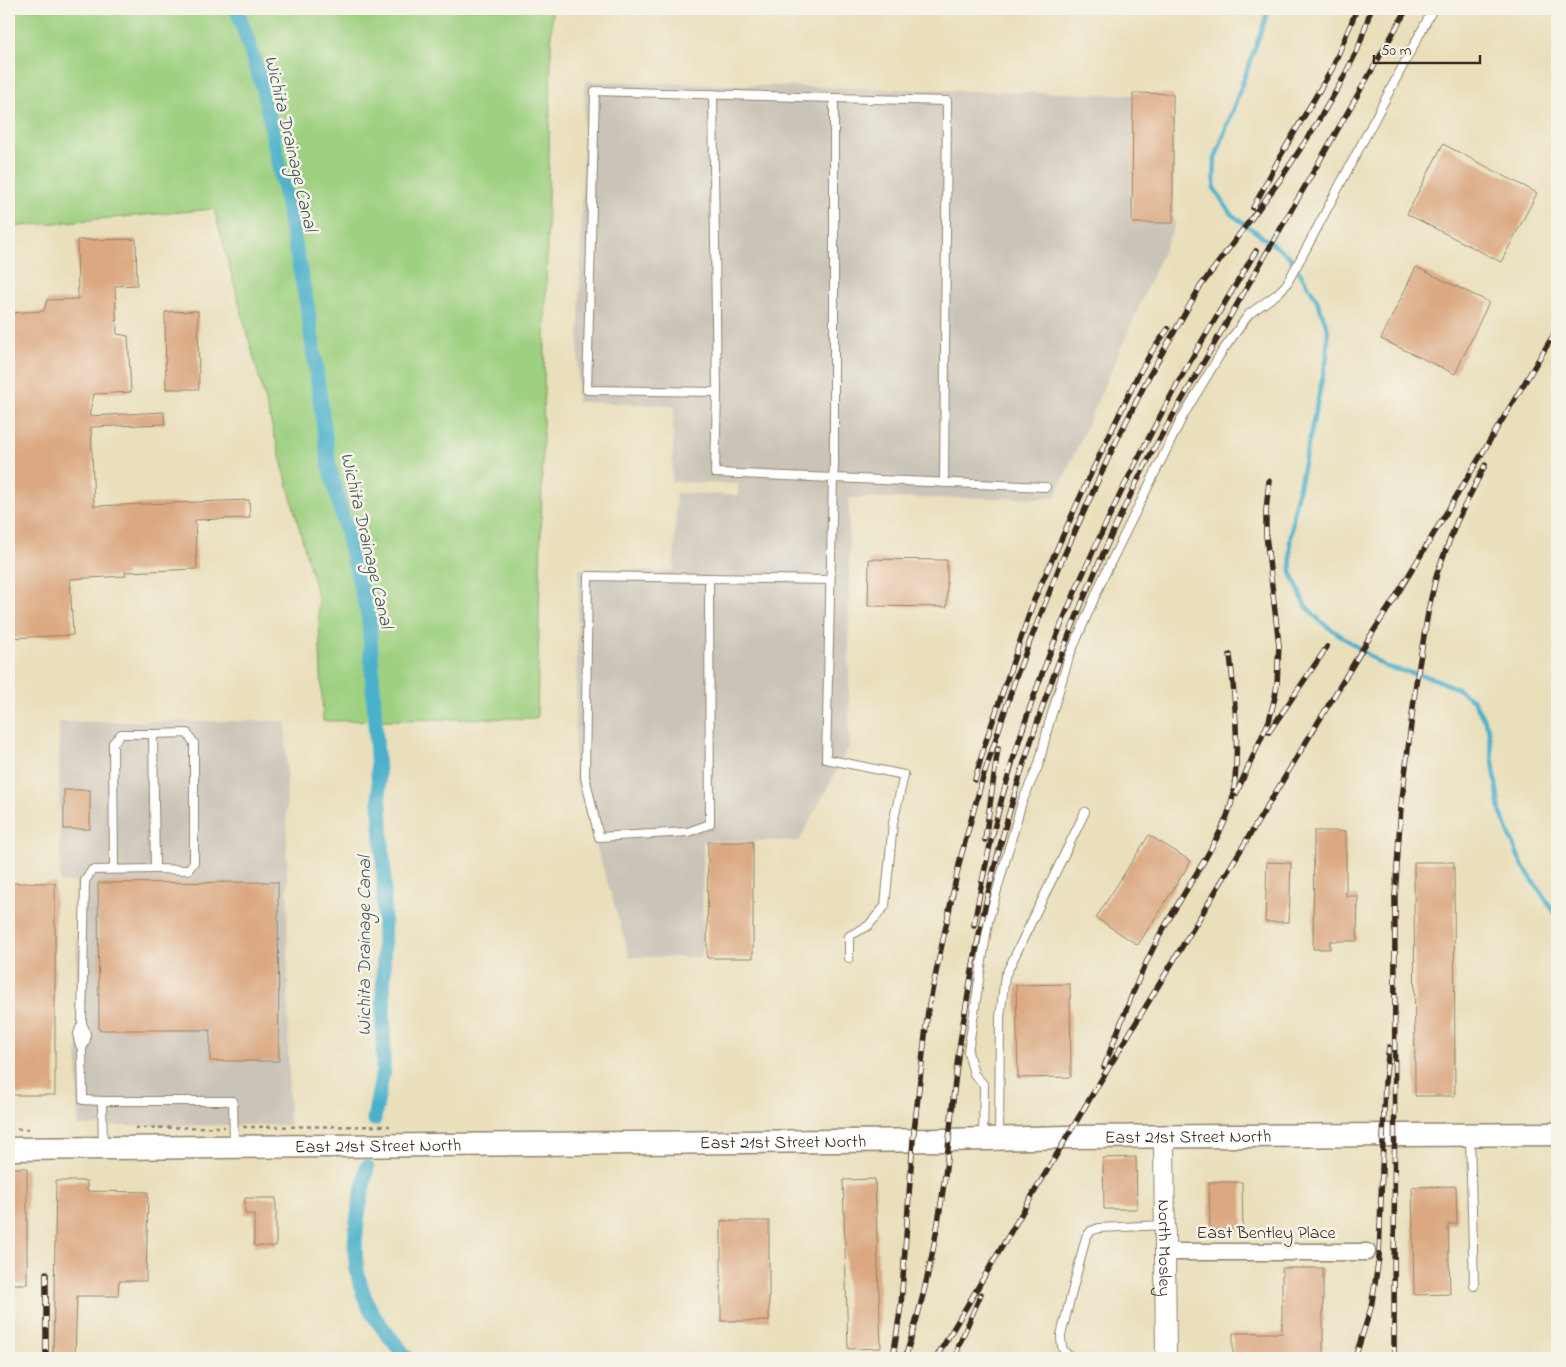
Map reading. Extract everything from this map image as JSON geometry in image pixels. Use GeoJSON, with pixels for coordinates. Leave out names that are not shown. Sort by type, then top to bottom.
{"type":"FeatureCollection","features":[{"type":"Feature","properties":{"kind":"main road","name":"East 21st Street North"},"geometry":{"type":"LineString","coordinates":[[9,1149],[1557,1134]]}},
{"type":"Feature","properties":{"kind":"street","name":"North Mosley"},"geometry":{"type":"LineString","coordinates":[[1164,1138],[1166,1358]]}},
{"type":"Feature","properties":{"kind":"street","name":"East Bentley Place"},"geometry":{"type":"LineString","coordinates":[[1165,1252],[1367,1252]]}},
{"type":"Feature","properties":{"kind":"lane"},"geometry":{"type":"LineString","coordinates":[[991,1139],[984,1085],[974,1074],[968,1052],[988,922],[1022,802],[1039,764],[1048,726],[1069,657],[1103,578],[1183,416],[1221,353],[1249,314],[1277,294],[1286,285],[1308,248],[1433,9]]}},
{"type":"Feature","properties":{"kind":"lane"},"geometry":{"type":"LineString","coordinates":[[717,392],[587,390],[595,91],[947,101],[944,483]]}},
{"type":"Feature","properties":{"kind":"lane"},"geometry":{"type":"LineString","coordinates":[[713,94],[717,392],[715,473],[1046,487]]}},
{"type":"Feature","properties":{"kind":"lane"},"geometry":{"type":"LineString","coordinates":[[834,98],[833,479],[826,758],[904,775],[893,823],[885,906],[868,926],[849,936],[849,958]]}},
{"type":"Feature","properties":{"kind":"lane"},"geometry":{"type":"LineString","coordinates":[[709,578],[710,824],[688,832],[600,837],[585,777],[588,576],[709,578],[830,580]]}},
{"type":"Feature","properties":{"kind":"lane"},"geometry":{"type":"LineString","coordinates":[[114,870],[113,742],[121,734],[187,733],[194,743],[194,862],[188,870],[155,869],[114,870],[92,870],[85,882],[82,1024],[86,1031],[86,1042],[82,1048],[83,1100],[233,1101],[234,1146]]}},
{"type":"Feature","properties":{"kind":"lane"},"geometry":{"type":"LineString","coordinates":[[153,734],[155,869]]}},
{"type":"Feature","properties":{"kind":"lane"},"geometry":{"type":"LineString","coordinates":[[991,1139],[1005,976],[1085,812]]}},
{"type":"Feature","properties":{"kind":"lane"},"geometry":{"type":"LineString","coordinates":[[102,1101],[103,1149]]}},
{"type":"Feature","properties":{"kind":"lane"},"geometry":{"type":"LineString","coordinates":[[1470,1135],[1474,1286]]}},
{"type":"Feature","properties":{"kind":"lane"},"geometry":{"type":"LineString","coordinates":[[1073,1358],[1064,1353],[1061,1346],[1061,1335],[1086,1237],[1091,1231],[1099,1228],[1165,1225]]}},
{"type":"Feature","properties":{"kind":"shaded area"},"geometry":{"type":"Polygon","coordinates":[[[585,81],[1133,95],[1130,221],[1176,222],[1055,498],[849,498],[849,747],[799,841],[703,841],[702,957],[630,957],[574,773],[579,569],[674,571],[676,493],[738,495],[738,484],[672,482],[674,405],[577,402],[585,81]]]}},
{"type":"Feature","properties":{"kind":"shaded area"},"geometry":{"type":"Polygon","coordinates":[[[286,721],[289,1125],[78,1126],[76,883],[60,882],[59,722],[286,721]]]}},
{"type":"Feature","properties":{"kind":"green space"},"geometry":{"type":"Polygon","coordinates":[[[9,9],[552,9],[537,718],[323,721],[318,598],[214,209],[9,227],[9,9]]]}},
{"type":"Feature","properties":{"kind":"building"},"geometry":{"type":"Polygon","coordinates":[[[1133,93],[1173,94],[1173,223],[1132,223],[1133,93]]]}},
{"type":"Feature","properties":{"kind":"building"},"geometry":{"type":"Polygon","coordinates":[[[1443,144],[1537,193],[1501,262],[1407,214],[1443,144]]]}},
{"type":"Feature","properties":{"kind":"building"},"geometry":{"type":"Polygon","coordinates":[[[136,239],[137,285],[115,286],[117,334],[128,336],[131,392],[94,394],[89,416],[164,412],[165,424],[91,427],[94,506],[249,500],[250,518],[195,520],[197,569],[125,572],[126,576],[70,579],[73,635],[9,638],[9,313],[44,311],[47,300],[78,299],[77,240],[136,239]]]}},
{"type":"Feature","properties":{"kind":"building"},"geometry":{"type":"Polygon","coordinates":[[[1416,267],[1489,302],[1455,374],[1381,339],[1416,267]]]}},
{"type":"Feature","properties":{"kind":"building"},"geometry":{"type":"Polygon","coordinates":[[[198,311],[199,389],[166,389],[165,312],[198,311]]]}},
{"type":"Feature","properties":{"kind":"building"},"geometry":{"type":"Polygon","coordinates":[[[869,559],[947,560],[947,607],[868,606],[869,559]]]}},
{"type":"Feature","properties":{"kind":"building"},"geometry":{"type":"Polygon","coordinates":[[[64,790],[90,790],[90,829],[64,829],[64,790]]]}},
{"type":"Feature","properties":{"kind":"building"},"geometry":{"type":"Polygon","coordinates":[[[1314,831],[1346,831],[1346,896],[1358,896],[1357,941],[1330,941],[1330,949],[1313,949],[1314,831]]]}},
{"type":"Feature","properties":{"kind":"building"},"geometry":{"type":"Polygon","coordinates":[[[1149,835],[1191,861],[1138,945],[1096,918],[1149,835]]]}},
{"type":"Feature","properties":{"kind":"building"},"geometry":{"type":"Polygon","coordinates":[[[708,842],[753,842],[753,958],[707,958],[708,842]]]}},
{"type":"Feature","properties":{"kind":"building"},"geometry":{"type":"Polygon","coordinates":[[[1267,862],[1291,863],[1289,922],[1265,922],[1267,862]]]}},
{"type":"Feature","properties":{"kind":"building"},"geometry":{"type":"Polygon","coordinates":[[[1414,862],[1454,862],[1455,1096],[1415,1096],[1414,862]]]}},
{"type":"Feature","properties":{"kind":"building"},"geometry":{"type":"Polygon","coordinates":[[[278,882],[279,1061],[210,1061],[210,1030],[99,1030],[98,883],[278,882]]]}},
{"type":"Feature","properties":{"kind":"building"},"geometry":{"type":"Polygon","coordinates":[[[9,883],[55,883],[55,1095],[9,1095],[9,883]]]}},
{"type":"Feature","properties":{"kind":"building"},"geometry":{"type":"Polygon","coordinates":[[[1070,984],[1071,1077],[1018,1078],[1016,985],[1070,984]]]}},
{"type":"Feature","properties":{"kind":"building"},"geometry":{"type":"Polygon","coordinates":[[[1136,1157],[1137,1209],[1104,1209],[1103,1158],[1136,1157]]]}},
{"type":"Feature","properties":{"kind":"building"},"geometry":{"type":"Polygon","coordinates":[[[9,1168],[27,1168],[27,1284],[9,1284],[9,1168]]]}},
{"type":"Feature","properties":{"kind":"building"},"geometry":{"type":"Polygon","coordinates":[[[875,1179],[881,1348],[848,1349],[843,1180],[875,1179]]]}},
{"type":"Feature","properties":{"kind":"building"},"geometry":{"type":"Polygon","coordinates":[[[56,1181],[87,1181],[87,1191],[148,1192],[146,1281],[119,1281],[118,1296],[77,1296],[75,1358],[53,1358],[56,1181]]]}},
{"type":"Feature","properties":{"kind":"building"},"geometry":{"type":"Polygon","coordinates":[[[1209,1182],[1242,1182],[1243,1230],[1210,1230],[1209,1182]]]}},
{"type":"Feature","properties":{"kind":"building"},"geometry":{"type":"Polygon","coordinates":[[[1456,1186],[1457,1224],[1448,1224],[1450,1294],[1414,1295],[1412,1187],[1456,1186]]]}},
{"type":"Feature","properties":{"kind":"building"},"geometry":{"type":"Polygon","coordinates":[[[245,1198],[276,1198],[276,1246],[254,1246],[254,1214],[245,1214],[245,1198]]]}},
{"type":"Feature","properties":{"kind":"building"},"geometry":{"type":"Polygon","coordinates":[[[721,1221],[769,1221],[769,1321],[721,1321],[721,1221]]]}},
{"type":"Feature","properties":{"kind":"building"},"geometry":{"type":"Polygon","coordinates":[[[1282,1268],[1323,1268],[1323,1358],[1233,1358],[1233,1333],[1282,1333],[1282,1268]]]}},
{"type":"Feature","properties":{"kind":"waterway","name":"Wichita Drainage Canal"},"geometry":{"type":"LineString","coordinates":[[237,9],[264,91],[307,304],[329,465],[369,619],[384,875],[383,1070],[374,1119]]}},
{"type":"Feature","properties":{"kind":"waterway"},"geometry":{"type":"LineString","coordinates":[[1269,9],[1215,159],[1214,188],[1231,214],[1290,257],[1316,298],[1328,329],[1327,357],[1295,505],[1290,541],[1291,572],[1305,605],[1321,622],[1386,667],[1432,678],[1456,688],[1473,700],[1488,727],[1500,811],[1521,863],[1557,916]]}},
{"type":"Feature","properties":{"kind":"waterway","name":"Wichita Drainage Canal"},"geometry":{"type":"LineString","coordinates":[[367,1167],[355,1239],[358,1273],[362,1291],[373,1315],[407,1358]]}},
{"type":"Feature","properties":{"kind":"railway"},"geometry":{"type":"LineString","coordinates":[[1253,208],[1281,155],[1332,69],[1357,9]]}},
{"type":"Feature","properties":{"kind":"railway"},"geometry":{"type":"LineString","coordinates":[[893,1358],[901,1305],[913,1140],[928,1010],[960,860],[981,784],[1016,677],[1062,560],[1111,452],[1149,376],[1200,287],[1280,180],[1314,128],[1358,49],[1371,9]]}},
{"type":"Feature","properties":{"kind":"railway"},"geometry":{"type":"LineString","coordinates":[[905,1358],[925,1288],[939,1217],[954,1086],[971,975],[983,914],[1024,764],[1060,658],[1103,554],[1152,452],[1407,9]]}},
{"type":"Feature","properties":{"kind":"railway"},"geometry":{"type":"LineString","coordinates":[[974,925],[988,854],[1006,785],[1027,717],[1051,650],[1078,585],[1139,456],[1173,392],[1256,251]]}},
{"type":"Feature","properties":{"kind":"railway"},"geometry":{"type":"LineString","coordinates":[[975,780],[984,747],[1034,600],[1137,377],[1152,351],[1168,329]]}},
{"type":"Feature","properties":{"kind":"railway"},"geometry":{"type":"LineString","coordinates":[[936,1358],[1086,1105],[1557,329]]}},
{"type":"Feature","properties":{"kind":"railway"},"geometry":{"type":"LineString","coordinates":[[1394,1358],[1395,897],[1401,807],[1416,683],[1437,573],[1457,521],[1485,465]]}},
{"type":"Feature","properties":{"kind":"railway"},"geometry":{"type":"LineString","coordinates":[[1236,794],[1269,721],[1277,684],[1279,645],[1266,535],[1269,481]]}},
{"type":"Feature","properties":{"kind":"railway"},"geometry":{"type":"LineString","coordinates":[[1269,732],[1327,647]]}},
{"type":"Feature","properties":{"kind":"railway"},"geometry":{"type":"LineString","coordinates":[[1104,1067],[1151,953],[1217,838],[1231,804],[1235,778],[1236,743],[1230,655]]}},
{"type":"Feature","properties":{"kind":"railway"},"geometry":{"type":"LineString","coordinates":[[985,840],[998,748]]}},
{"type":"Feature","properties":{"kind":"railway"},"geometry":{"type":"LineString","coordinates":[[1355,1358],[1371,1308],[1379,1258],[1385,1082],[1389,1047]]}},
{"type":"Feature","properties":{"kind":"railway"},"geometry":{"type":"LineString","coordinates":[[46,1273],[46,1358]]}},
{"type":"Feature","properties":{"kind":"railway"},"geometry":{"type":"LineString","coordinates":[[956,1358],[959,1345],[981,1294]]}}]}
